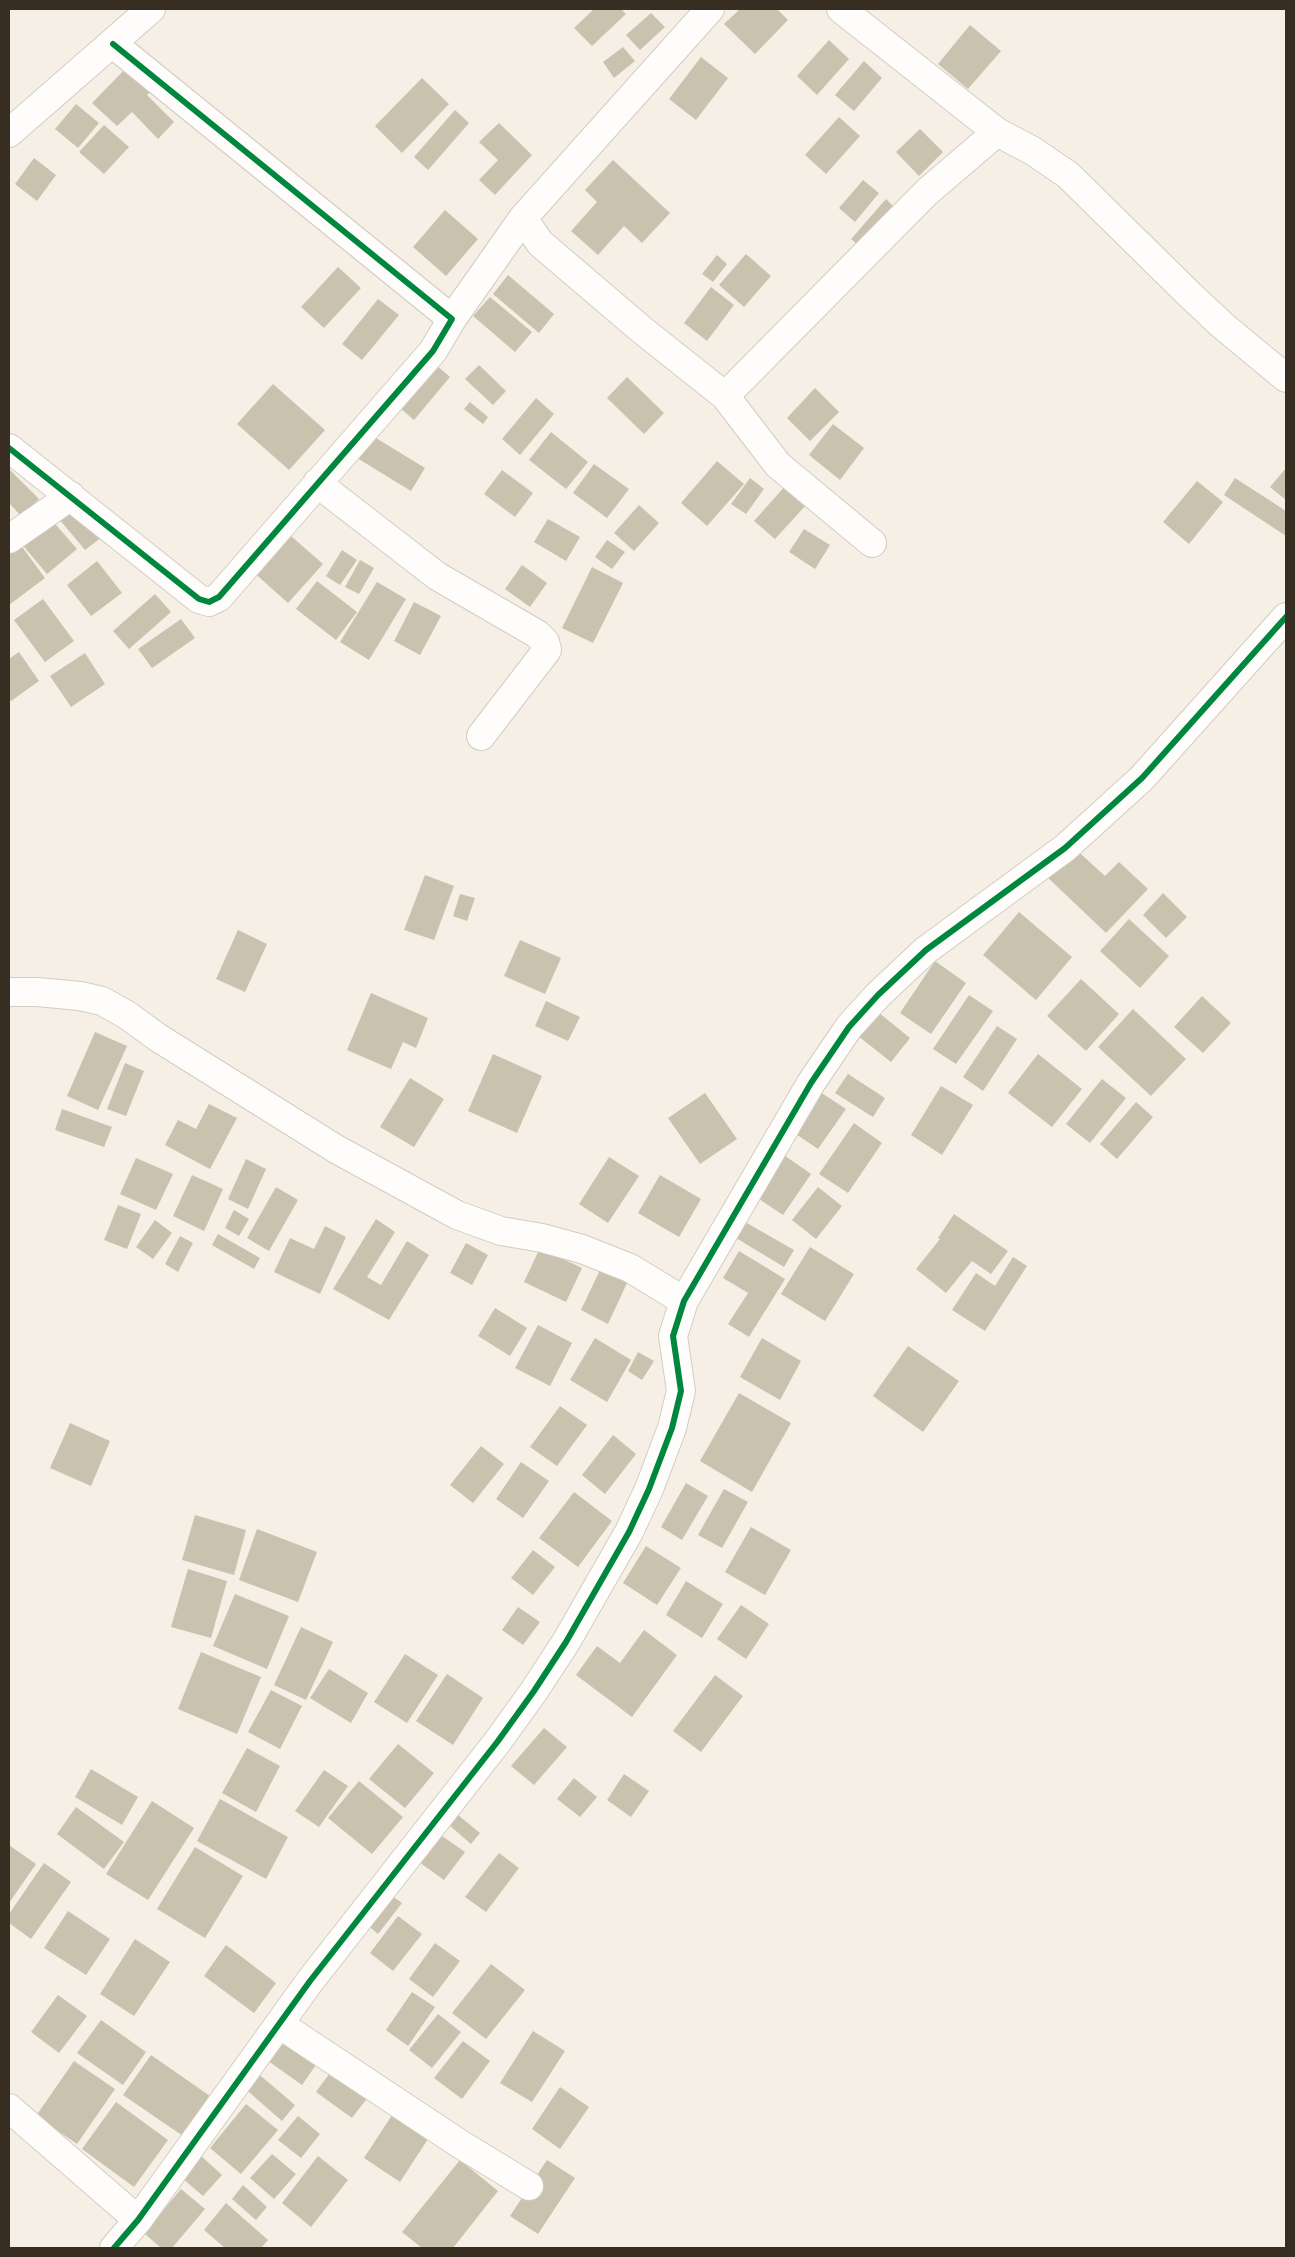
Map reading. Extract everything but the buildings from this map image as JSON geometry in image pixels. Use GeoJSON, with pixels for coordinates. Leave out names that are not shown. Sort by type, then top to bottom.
{"type":"FeatureCollection","features":[{"type":"Feature","properties":{"kind":"street"},"geometry":{"type":"LineString","coordinates":[[9,133],[151,9]]}},
{"type":"Feature","properties":{"kind":"street"},"geometry":{"type":"LineString","coordinates":[[9,448],[199,599],[209,602],[219,597],[433,351],[452,318],[523,218],[710,9]]}},
{"type":"Feature","properties":{"kind":"street"},"geometry":{"type":"LineString","coordinates":[[841,9],[997,132],[1033,151],[1068,175],[1222,325],[1286,378]]}},
{"type":"Feature","properties":{"kind":"street"},"geometry":{"type":"LineString","coordinates":[[113,44],[452,318]]}},
{"type":"Feature","properties":{"kind":"street"},"geometry":{"type":"LineString","coordinates":[[725,396],[927,192],[997,132]]}},
{"type":"Feature","properties":{"kind":"street"},"geometry":{"type":"LineString","coordinates":[[523,218],[540,243],[650,336],[725,396],[778,465],[872,543]]}},
{"type":"Feature","properties":{"kind":"street"},"geometry":{"type":"LineString","coordinates":[[317,484],[437,576],[537,634],[545,642],[547,650],[481,736]]}},
{"type":"Feature","properties":{"kind":"street"},"geometry":{"type":"LineString","coordinates":[[9,539],[71,496]]}},
{"type":"Feature","properties":{"kind":"street"},"geometry":{"type":"LineString","coordinates":[[114,2248],[138,2220],[310,1981],[498,1741],[566,1642],[629,1532],[649,1489],[672,1428],[681,1391],[673,1336],[684,1301],[811,1083],[849,1027],[926,950],[1065,848],[1142,778],[1286,617]]}},
{"type":"Feature","properties":{"kind":"street"},"geometry":{"type":"LineString","coordinates":[[9,992],[37,992],[80,996],[102,1001],[127,1015],[157,1037],[336,1149],[457,1215],[501,1232],[542,1238],[582,1249],[630,1268],[684,1301]]}},
{"type":"Feature","properties":{"kind":"street"},"geometry":{"type":"LineString","coordinates":[[279,2024],[460,2144],[529,2186]]}},
{"type":"Feature","properties":{"kind":"street"},"geometry":{"type":"LineString","coordinates":[[9,2108],[138,2220]]}},
{"type":"Feature","properties":{"kind":"cycle path"},"geometry":{"type":"LineString","coordinates":[[9,448],[199,599],[209,602],[219,597],[433,351],[452,319],[113,44]]}},
{"type":"Feature","properties":{"kind":"cycle path"},"geometry":{"type":"LineString","coordinates":[[114,2248],[138,2220],[310,1981],[498,1741],[566,1642],[629,1532],[649,1489],[672,1428],[681,1391],[673,1336],[684,1301],[811,1083],[849,1027],[878,995],[926,950],[1065,848],[1142,778],[1286,617]]}}]}
